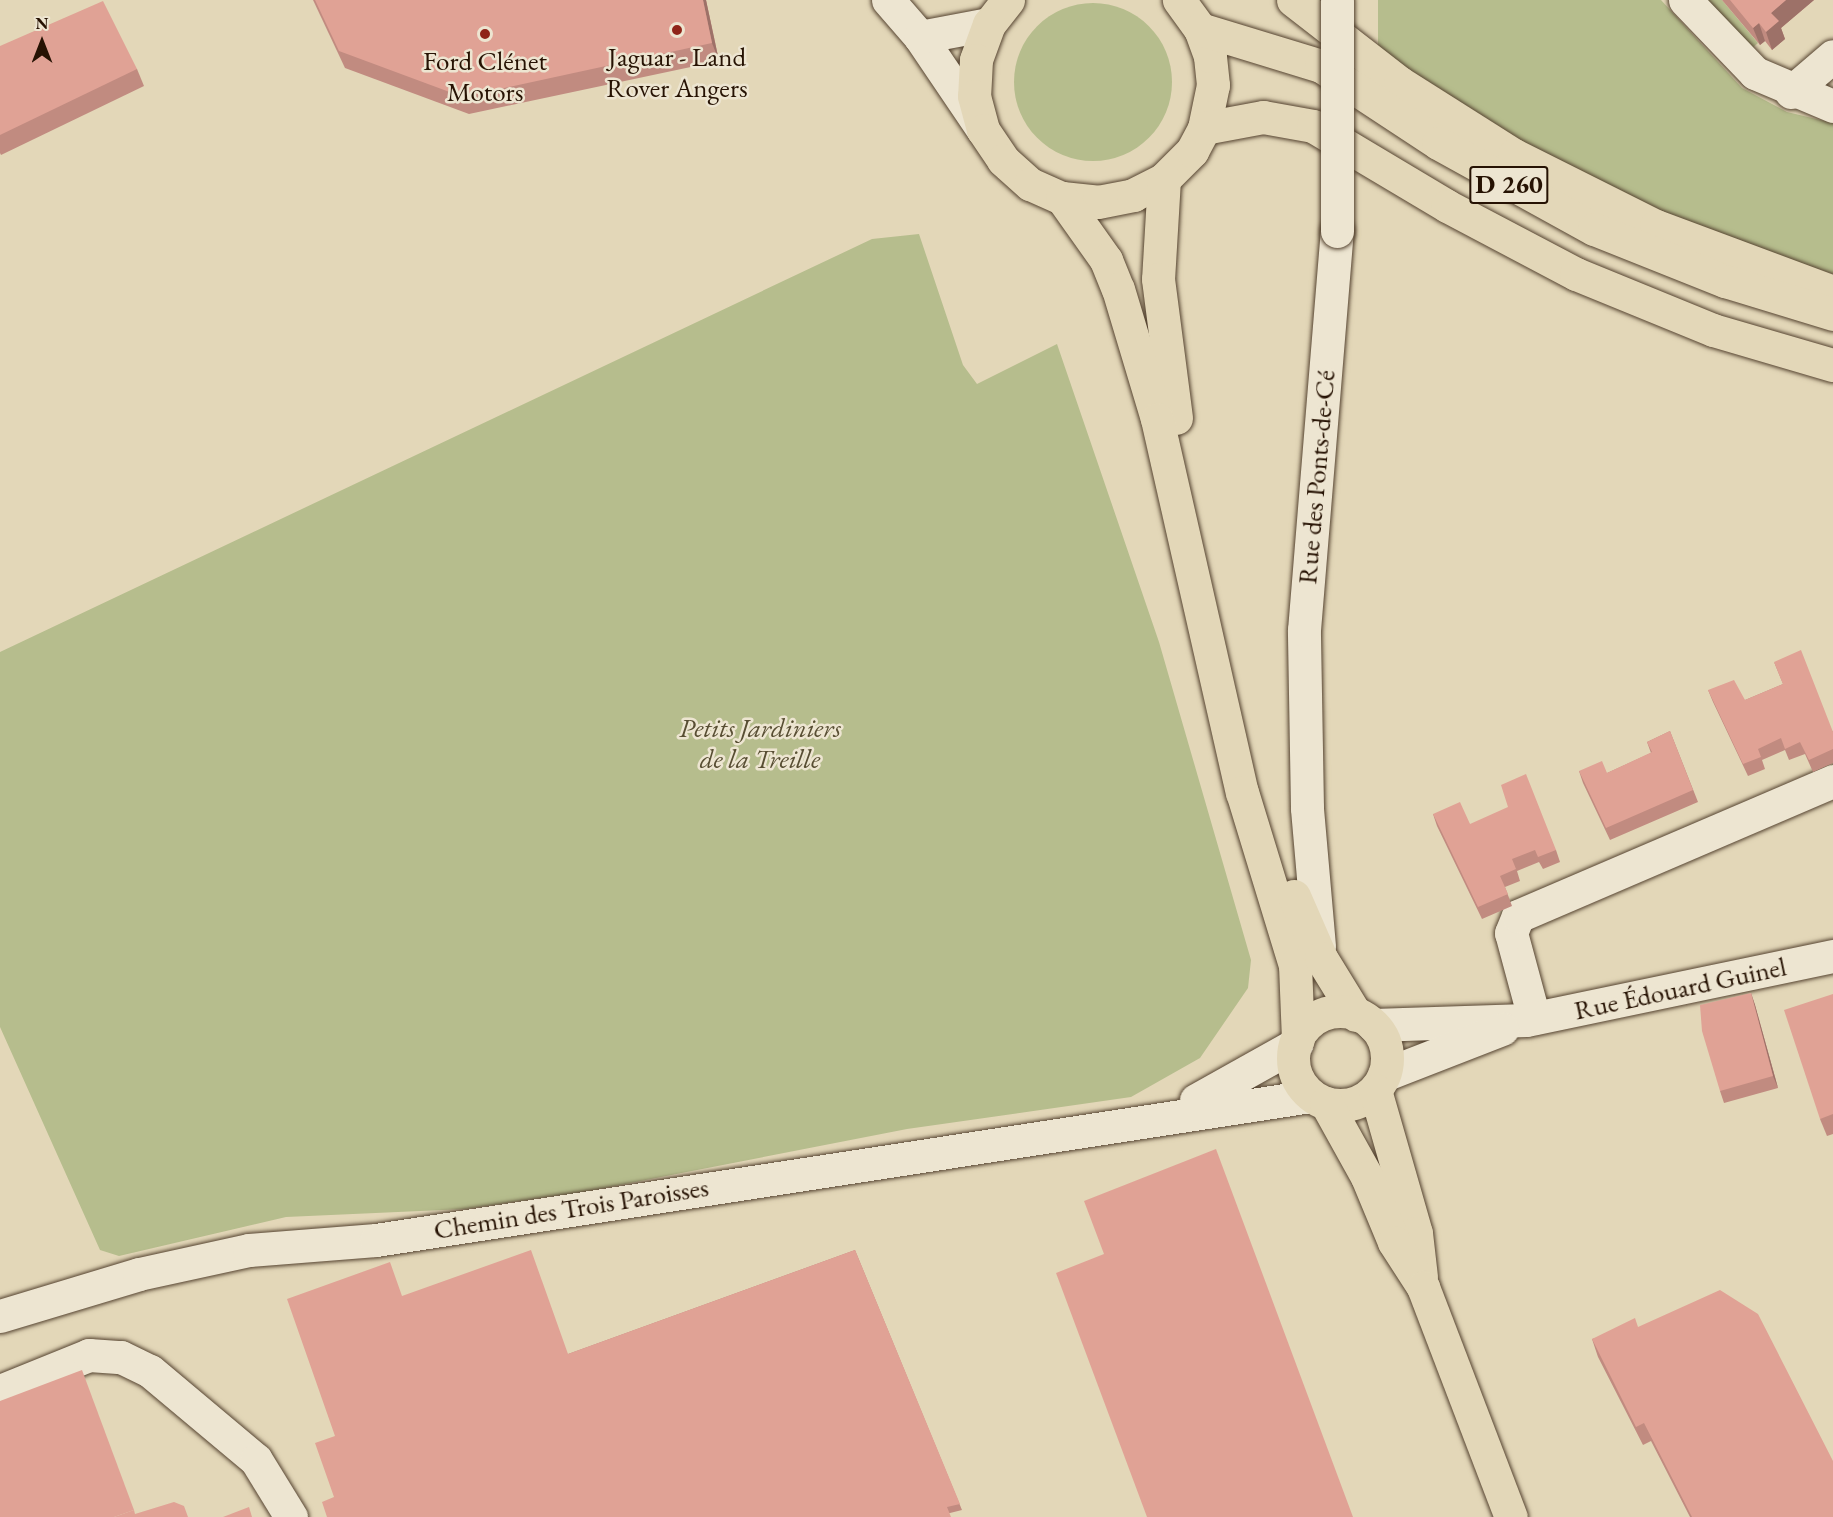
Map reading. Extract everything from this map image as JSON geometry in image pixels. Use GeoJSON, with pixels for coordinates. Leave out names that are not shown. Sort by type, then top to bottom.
{"type":"FeatureCollection","features":[{"type":"Feature","properties":{"kind":"main road"},"geometry":{"type":"LineString","coordinates":[[1062,198],[1121,199],[1164,179],[1192,151],[1204,128],[1212,71],[1200,29],[1179,0]]}},
{"type":"Feature","properties":{"kind":"main road","name":"D 260"},"geometry":{"type":"LineString","coordinates":[[1293,0],[1400,83],[1514,155],[1656,226],[1833,292]]}},
{"type":"Feature","properties":{"kind":"main road"},"geometry":{"type":"LineString","coordinates":[[998,12],[974,84],[983,130],[1011,169],[1062,198],[1106,260],[1118,289],[1157,419],[1242,792],[1295,965],[1296,1072],[1319,1099],[1367,1177],[1394,1242],[1423,1287],[1511,1517]]}},
{"type":"Feature","properties":{"kind":"main road","name":"D 260"},"geometry":{"type":"LineString","coordinates":[[1200,29],[1320,66],[1438,143],[1594,229],[1725,281],[1833,314]]}},
{"type":"Feature","properties":{"kind":"main road","name":"D 260"},"geometry":{"type":"LineString","coordinates":[[1204,128],[1263,117],[1313,126],[1447,206],[1576,274],[1713,330],[1833,364]]}},
{"type":"Feature","properties":{"kind":"main road"},"geometry":{"type":"LineString","coordinates":[[1164,179],[1158,279],[1170,393],[1258,788],[1320,954],[1387,1052],[1380,1083],[1416,1233],[1423,1287]]}},
{"type":"Feature","properties":{"kind":"main road"},"geometry":{"type":"LineString","coordinates":[[1297,1041],[1326,1014],[1364,1020]]}},
{"type":"Feature","properties":{"kind":"main road"},"geometry":{"type":"LineString","coordinates":[[1319,1099],[1352,1104],[1380,1083]]}},
{"type":"Feature","properties":{"kind":"street"},"geometry":{"type":"LineString","coordinates":[[888,0],[920,37],[983,130]]}},
{"type":"Feature","properties":{"kind":"street","name":"Rue des Ponts-de-Cé"},"geometry":{"type":"LineString","coordinates":[[1320,954],[1307,808],[1304,630],[1337,231],[1337,0]]}},
{"type":"Feature","properties":{"kind":"street"},"geometry":{"type":"LineString","coordinates":[[1685,0],[1732,56],[1791,92],[1833,106]]}},
{"type":"Feature","properties":{"kind":"street"},"geometry":{"type":"LineString","coordinates":[[920,37],[998,12]]}},
{"type":"Feature","properties":{"kind":"street"},"geometry":{"type":"LineString","coordinates":[[1791,92],[1833,56]]}},
{"type":"Feature","properties":{"kind":"street"},"geometry":{"type":"LineString","coordinates":[[1530,1019],[1511,933],[1518,916],[1833,781]]}},
{"type":"Feature","properties":{"kind":"street","name":"Rue Édouard Guinel"},"geometry":{"type":"LineString","coordinates":[[1380,1083],[1530,1019],[1833,956]]}},
{"type":"Feature","properties":{"kind":"street","name":"Rue Édouard Guinel"},"geometry":{"type":"LineString","coordinates":[[1364,1020],[1530,1019]]}},
{"type":"Feature","properties":{"kind":"street","name":"Chemin des Trois Paroisses"},"geometry":{"type":"LineString","coordinates":[[1147,1119],[1229,1086],[1297,1041]]}},
{"type":"Feature","properties":{"kind":"street","name":"Chemin des Trois Paroisses"},"geometry":{"type":"LineString","coordinates":[[0,1316],[139,1274],[249,1250],[376,1240],[1147,1119],[1319,1099]]}},
{"type":"Feature","properties":{"kind":"street"},"geometry":{"type":"LineString","coordinates":[[0,1391],[89,1355],[121,1357],[150,1371],[256,1460],[291,1517]]}},
{"type":"Feature","properties":{"kind":"green space"},"geometry":{"type":"Polygon","coordinates":[[[1378,0],[1661,0],[1742,88],[1787,112],[1833,123],[1833,274],[1695,227],[1557,164],[1378,58],[1378,0]]]}},
{"type":"Feature","properties":{"kind":"green space"},"geometry":{"type":"Polygon","coordinates":[[[1707,0],[1722,0],[1758,43],[1749,51],[1707,0]]]}},
{"type":"Feature","properties":{"kind":"green space"},"geometry":{"type":"Polygon","coordinates":[[[1093,3],[1123,9],[1149,26],[1166,52],[1172,82],[1166,112],[1149,138],[1123,155],[1093,161],[1063,155],[1037,138],[1020,112],[1014,82],[1020,52],[1037,26],[1063,9],[1093,3]]]}},
{"type":"Feature","properties":{"kind":"green space","name":"Petits Jardiniers de la Treille"},"geometry":{"type":"Polygon","coordinates":[[[919,234],[963,365],[977,384],[1057,344],[1159,642],[1251,960],[1248,988],[1200,1058],[1131,1097],[907,1129],[589,1191],[465,1209],[286,1217],[119,1256],[100,1250],[0,1027],[0,652],[872,239],[919,234]]]}},
{"type":"Feature","properties":{"kind":"building","name":"Ford Clénet Motors"},"geometry":{"type":"Polygon","coordinates":[[[315,0],[703,0],[712,43],[463,97],[339,51],[315,0]]]}},
{"type":"Feature","properties":{"kind":"building"},"geometry":{"type":"Polygon","coordinates":[[[1730,0],[1786,0],[1771,13],[1779,21],[1766,32],[1759,23],[1753,28],[1730,0]]]}},
{"type":"Feature","properties":{"kind":"building"},"geometry":{"type":"Polygon","coordinates":[[[103,1],[137,69],[0,135],[0,46],[103,1]]]}},
{"type":"Feature","properties":{"kind":"building"},"geometry":{"type":"Polygon","coordinates":[[[1801,650],[1833,732],[1833,749],[1809,760],[1800,742],[1785,749],[1781,738],[1758,749],[1761,757],[1743,764],[1708,690],[1734,680],[1745,700],[1783,684],[1774,662],[1801,650]]]}},
{"type":"Feature","properties":{"kind":"building"},"geometry":{"type":"Polygon","coordinates":[[[1670,731],[1693,790],[1606,828],[1579,771],[1602,761],[1607,773],[1652,752],[1647,742],[1670,731]]]}},
{"type":"Feature","properties":{"kind":"building"},"geometry":{"type":"Polygon","coordinates":[[[1526,774],[1556,850],[1538,857],[1535,850],[1512,859],[1516,869],[1500,876],[1508,894],[1478,907],[1433,814],[1460,802],[1470,824],[1508,807],[1501,785],[1526,774]]]}},
{"type":"Feature","properties":{"kind":"building"},"geometry":{"type":"Polygon","coordinates":[[[1751,993],[1773,1076],[1720,1091],[1702,1031],[1700,1005],[1751,993]]]}},
{"type":"Feature","properties":{"kind":"building"},"geometry":{"type":"Polygon","coordinates":[[[1833,994],[1833,1114],[1820,1119],[1784,1010],[1833,994]]]}},
{"type":"Feature","properties":{"kind":"building"},"geometry":{"type":"Polygon","coordinates":[[[1216,1149],[1353,1517],[1147,1517],[1056,1273],[1104,1254],[1084,1201],[1216,1149]]]}},
{"type":"Feature","properties":{"kind":"building"},"geometry":{"type":"Polygon","coordinates":[[[531,1250],[568,1354],[855,1250],[960,1504],[947,1507],[951,1517],[327,1517],[322,1502],[334,1497],[315,1443],[335,1436],[287,1299],[390,1262],[402,1296],[531,1250]]]}},
{"type":"Feature","properties":{"kind":"building"},"geometry":{"type":"Polygon","coordinates":[[[1720,1290],[1758,1314],[1833,1461],[1833,1517],[1692,1517],[1644,1423],[1636,1427],[1592,1339],[1635,1318],[1638,1327],[1720,1290]]]}},
{"type":"Feature","properties":{"kind":"building"},"geometry":{"type":"Polygon","coordinates":[[[82,1370],[134,1510],[114,1517],[0,1517],[0,1401],[82,1370]]]}},
{"type":"Feature","properties":{"kind":"building"},"geometry":{"type":"Polygon","coordinates":[[[174,1502],[184,1506],[188,1517],[114,1517],[134,1510],[135,1514],[174,1502]]]}},
{"type":"Feature","properties":{"kind":"building"},"geometry":{"type":"Polygon","coordinates":[[[249,1507],[252,1517],[223,1517],[249,1507]]]}},
{"type":"Feature","properties":{"kind":"place","name":"Jaguar - Land Rover Angers"},"geometry":{"type":"Point","coordinates":[677,30]}},
{"type":"Feature","properties":{"kind":"place","name":"Ford Clénet Motors"},"geometry":{"type":"Point","coordinates":[485,34]}}]}
